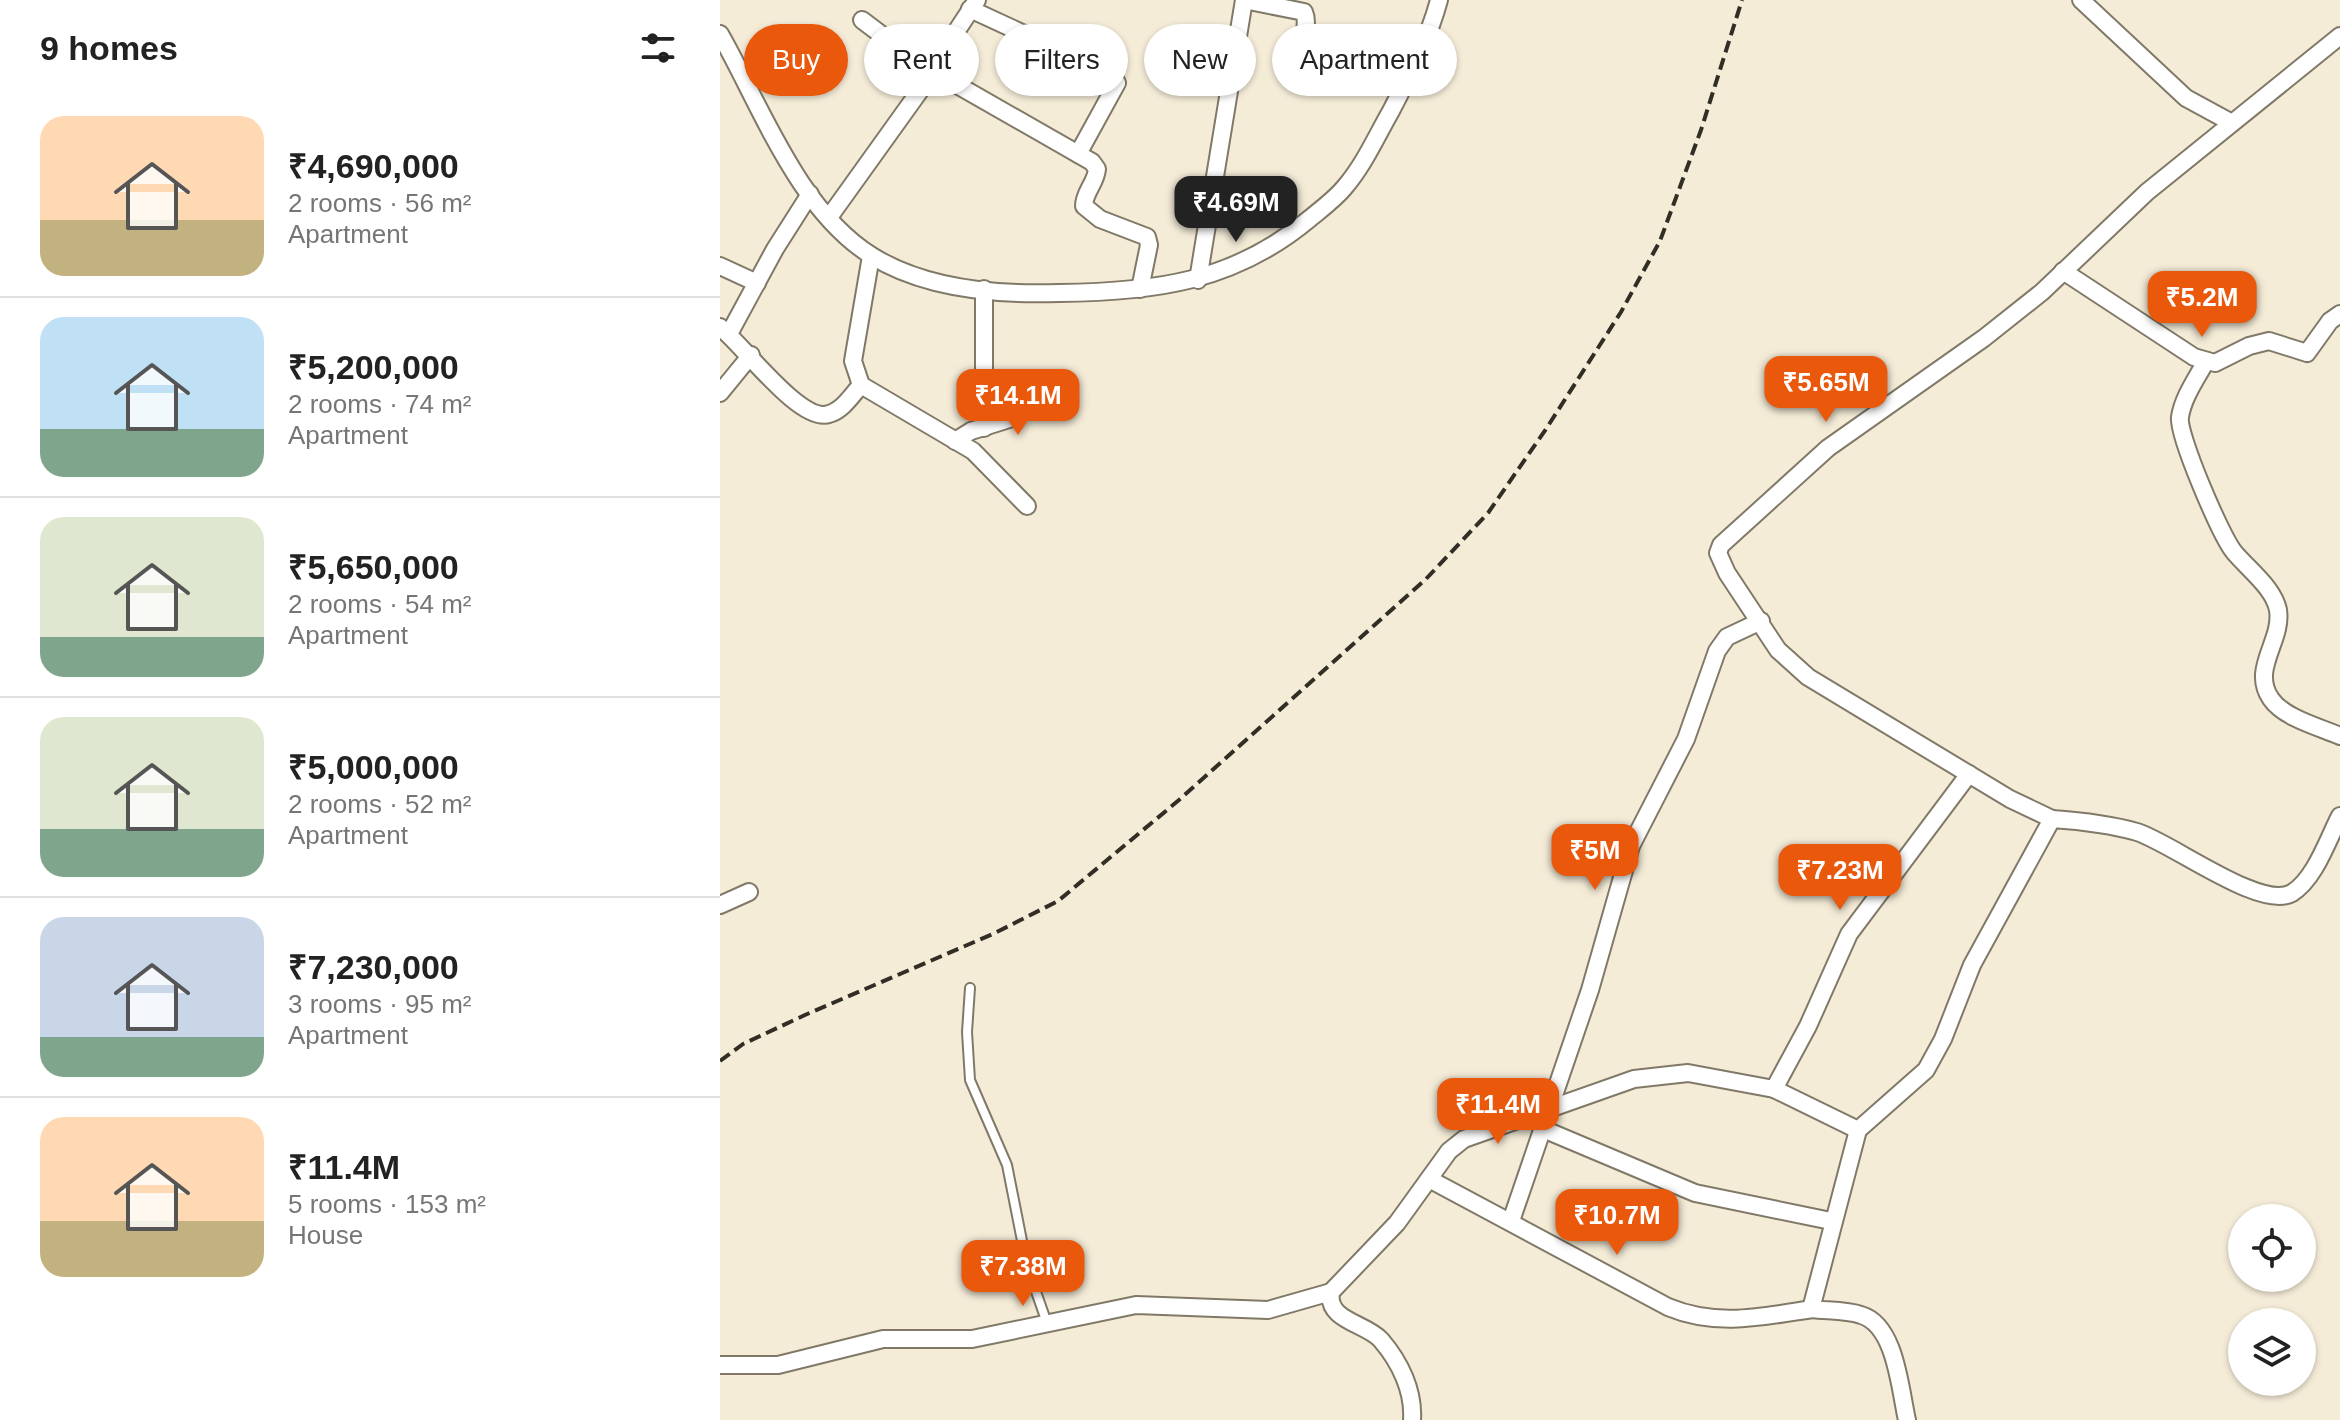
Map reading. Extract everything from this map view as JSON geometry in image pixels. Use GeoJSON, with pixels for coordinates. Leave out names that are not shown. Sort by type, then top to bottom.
{"type":"FeatureCollection","features":[{"type":"Feature","properties":{"kind":"street"},"geometry":{"type":"LineString","coordinates":[[1198,280],[1244,0],[1298,8],[1304,12],[1307,24]]}},
{"type":"Feature","properties":{"kind":"street"},"geometry":{"type":"LineString","coordinates":[[1430,24],[1439,0]]}},
{"type":"Feature","properties":{"kind":"street"},"geometry":{"type":"LineString","coordinates":[[2081,0],[2186,98],[2232,123]]}},
{"type":"Feature","properties":{"kind":"street"},"geometry":{"type":"LineString","coordinates":[[962,24],[974,4],[1113,75],[1117,83],[1113,95],[1078,154]]}},
{"type":"Feature","properties":{"kind":"street"},"geometry":{"type":"LineString","coordinates":[[862,20],[868,24]]}},
{"type":"Feature","properties":{"kind":"street"},"geometry":{"type":"LineString","coordinates":[[2340,36],[2147,192],[2063,271],[1984,338],[1828,448],[1721,545],[1720,562],[1778,650],[1808,677],[1969,774],[2052,819],[2100,823],[2139,833],[2184,853],[2237,886],[2268,896],[2290,895],[2305,881],[2340,816]]}},
{"type":"Feature","properties":{"kind":"street"},"geometry":{"type":"LineString","coordinates":[[721,38],[760,116],[810,194],[871,256],[920,277],[1016,294],[1140,289],[1198,280],[1254,258],[1342,191],[1361,166],[1399,96]]}},
{"type":"Feature","properties":{"kind":"street"},"geometry":{"type":"LineString","coordinates":[[830,216],[916,96]]}},
{"type":"Feature","properties":{"kind":"street"},"geometry":{"type":"LineString","coordinates":[[972,96],[1078,154],[1097,169],[1084,196],[1084,206],[1089,213],[1147,237],[1149,245],[1140,289]]}},
{"type":"Feature","properties":{"kind":"street"},"geometry":{"type":"LineString","coordinates":[[810,194],[757,283],[724,331],[792,400],[813,415],[826,416],[839,410],[861,385]]}},
{"type":"Feature","properties":{"kind":"street"},"geometry":{"type":"LineString","coordinates":[[871,256],[853,361],[861,385],[988,463],[1027,506]]}},
{"type":"Feature","properties":{"kind":"street"},"geometry":{"type":"LineString","coordinates":[[720,266],[757,283]]}},
{"type":"Feature","properties":{"kind":"street"},"geometry":{"type":"LineString","coordinates":[[2063,271],[2194,357],[2215,363],[2249,346],[2269,341],[2307,353],[2330,321],[2340,314]]}},
{"type":"Feature","properties":{"kind":"street"},"geometry":{"type":"LineString","coordinates":[[984,289],[984,428]]}},
{"type":"Feature","properties":{"kind":"street"},"geometry":{"type":"LineString","coordinates":[[720,393],[751,355]]}},
{"type":"Feature","properties":{"kind":"street"},"geometry":{"type":"LineString","coordinates":[[2206,361],[2185,402],[2180,432],[2224,538],[2273,597],[2278,609],[2263,672],[2265,688],[2272,701],[2284,711],[2340,736]]}},
{"type":"Feature","properties":{"kind":"street"},"geometry":{"type":"LineString","coordinates":[[955,441],[1009,419],[1042,384]]}},
{"type":"Feature","properties":{"kind":"street"},"geometry":{"type":"LineString","coordinates":[[1511,1221],[1590,990],[1631,846],[1686,739],[1717,651],[1727,637],[1761,621]]}},
{"type":"Feature","properties":{"kind":"street"},"geometry":{"type":"LineString","coordinates":[[1774,1089],[1808,1026],[1849,934],[1969,774]]}},
{"type":"Feature","properties":{"kind":"street"},"geometry":{"type":"LineString","coordinates":[[1812,1309],[1831,1221],[1858,1130],[1926,1070],[1943,1039],[1972,965],[2052,819]]}},
{"type":"Feature","properties":{"kind":"street"},"geometry":{"type":"LineString","coordinates":[[720,905],[749,892]]}},
{"type":"Feature","properties":{"kind":"street"},"geometry":{"type":"LineString","coordinates":[[720,1365],[778,1365],[883,1339],[972,1339],[1136,1305],[1268,1310],[1331,1292],[1397,1223],[1449,1151],[1464,1139],[1634,1079],[1659,1074],[1718,1076],[1774,1089],[1858,1130]]}},
{"type":"Feature","properties":{"kind":"street"},"geometry":{"type":"LineString","coordinates":[[1543,1129],[1695,1193],[1831,1221]]}},
{"type":"Feature","properties":{"kind":"street"},"geometry":{"type":"LineString","coordinates":[[1429,1179],[1694,1318],[1736,1320],[1812,1309],[1862,1315],[1877,1323],[1887,1339],[1907,1420]]}},
{"type":"Feature","properties":{"kind":"street"},"geometry":{"type":"LineString","coordinates":[[1331,1292],[1330,1302],[1337,1313],[1378,1337],[1406,1379],[1412,1420]]}},
{"type":"Feature","properties":{"kind":"lane"},"geometry":{"type":"LineString","coordinates":[[970,988],[967,1032],[970,1080],[1007,1165],[1024,1257],[1047,1324]]}},
{"type":"Feature","properties":{"kind":"railway"},"geometry":{"type":"LineString","coordinates":[[720,1061],[743,1044],[995,933],[1058,901],[1179,800],[1425,580],[1488,513],[1621,312],[1660,241],[1701,130],[1742,0]]}}]}
